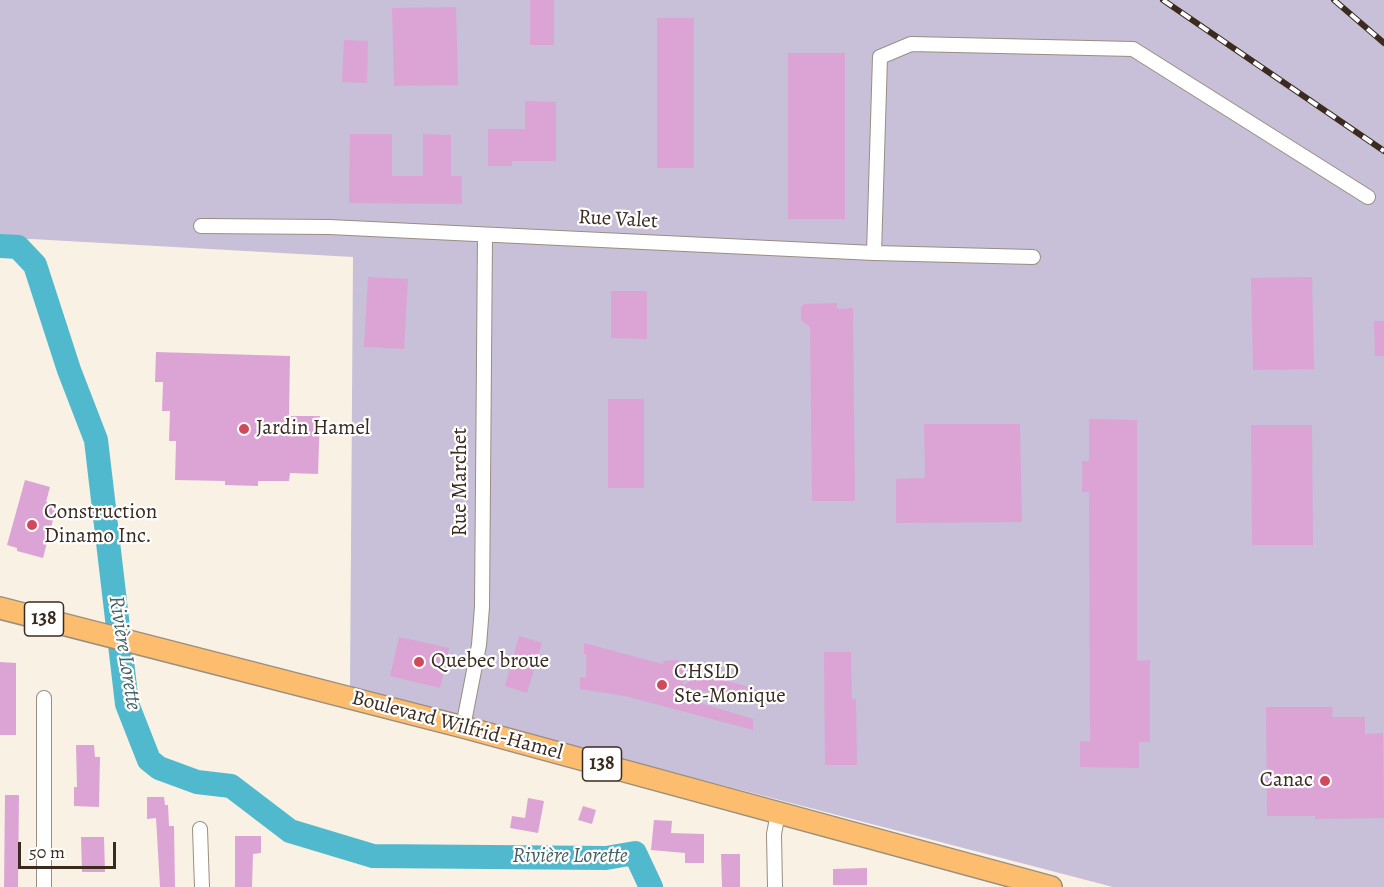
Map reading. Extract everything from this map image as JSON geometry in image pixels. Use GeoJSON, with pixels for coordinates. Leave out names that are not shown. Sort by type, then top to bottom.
{"type":"FeatureCollection","features":[{"type":"Feature","properties":{"kind":"main road","name":"Boulevard Wilfrid-Hamel"},"geometry":{"type":"LineString","coordinates":[[0,608],[463,727],[1052,887]]}},
{"type":"Feature","properties":{"kind":"street"},"geometry":{"type":"LineString","coordinates":[[874,252],[880,57],[911,44],[1132,49],[1368,197]]}},
{"type":"Feature","properties":{"kind":"street","name":"Rue Valet"},"geometry":{"type":"LineString","coordinates":[[201,226],[329,228],[1034,257]]}},
{"type":"Feature","properties":{"kind":"street","name":"Rue Marchet"},"geometry":{"type":"LineString","coordinates":[[463,727],[480,645],[482,607],[484,235]]}},
{"type":"Feature","properties":{"kind":"street"},"geometry":{"type":"LineString","coordinates":[[44,698],[44,887]]}},
{"type":"Feature","properties":{"kind":"street"},"geometry":{"type":"LineString","coordinates":[[775,887],[774,834],[778,813]]}},
{"type":"Feature","properties":{"kind":"street"},"geometry":{"type":"LineString","coordinates":[[200,829],[202,887]]}},
{"type":"Feature","properties":{"kind":"shaded area"},"geometry":{"type":"Polygon","coordinates":[[[0,0],[1384,0],[1384,887],[1113,887],[350,688],[353,257],[31,239],[0,240],[0,0]]]}},
{"type":"Feature","properties":{"kind":"building"},"geometry":{"type":"Polygon","coordinates":[[[530,0],[554,0],[554,45],[530,45],[530,0]]]}},
{"type":"Feature","properties":{"kind":"building"},"geometry":{"type":"Polygon","coordinates":[[[456,7],[458,85],[394,86],[392,8],[456,7]]]}},
{"type":"Feature","properties":{"kind":"building"},"geometry":{"type":"Polygon","coordinates":[[[657,18],[694,18],[694,168],[657,168],[657,18]]]}},
{"type":"Feature","properties":{"kind":"building"},"geometry":{"type":"Polygon","coordinates":[[[344,40],[368,41],[367,83],[342,82],[344,40]]]}},
{"type":"Feature","properties":{"kind":"building"},"geometry":{"type":"Polygon","coordinates":[[[788,53],[845,53],[845,219],[788,219],[788,53]]]}},
{"type":"Feature","properties":{"kind":"building"},"geometry":{"type":"Polygon","coordinates":[[[525,101],[556,102],[556,161],[512,161],[512,166],[488,166],[488,129],[525,129],[525,101]]]}},
{"type":"Feature","properties":{"kind":"building"},"geometry":{"type":"Polygon","coordinates":[[[350,134],[392,134],[392,176],[423,176],[423,134],[451,135],[451,176],[462,176],[462,204],[349,203],[350,134]]]}},
{"type":"Feature","properties":{"kind":"building"},"geometry":{"type":"Polygon","coordinates":[[[368,277],[408,279],[404,349],[364,347],[368,277]]]}},
{"type":"Feature","properties":{"kind":"building"},"geometry":{"type":"Polygon","coordinates":[[[1312,277],[1314,369],[1253,370],[1251,278],[1312,277]]]}},
{"type":"Feature","properties":{"kind":"building"},"geometry":{"type":"Polygon","coordinates":[[[611,291],[647,291],[647,339],[611,338],[611,291]]]}},
{"type":"Feature","properties":{"kind":"building"},"geometry":{"type":"Polygon","coordinates":[[[837,303],[837,309],[853,308],[855,501],[812,501],[810,327],[801,320],[801,307],[804,304],[837,303]]]}},
{"type":"Feature","properties":{"kind":"building"},"geometry":{"type":"Polygon","coordinates":[[[1374,321],[1384,321],[1384,356],[1375,356],[1374,321]]]}},
{"type":"Feature","properties":{"kind":"building","name":"Jardin Hamel"},"geometry":{"type":"Polygon","coordinates":[[[156,352],[290,356],[289,416],[320,416],[318,474],[290,473],[289,481],[258,481],[258,486],[225,485],[225,481],[175,480],[176,441],[169,441],[170,411],[162,411],[163,382],[155,382],[156,352]]]}},
{"type":"Feature","properties":{"kind":"building"},"geometry":{"type":"Polygon","coordinates":[[[608,399],[644,399],[644,488],[608,488],[608,399]]]}},
{"type":"Feature","properties":{"kind":"building"},"geometry":{"type":"Polygon","coordinates":[[[1089,419],[1137,420],[1137,661],[1150,660],[1150,742],[1139,742],[1139,768],[1080,767],[1080,741],[1090,742],[1089,492],[1082,492],[1082,461],[1089,461],[1089,419]]]}},
{"type":"Feature","properties":{"kind":"building"},"geometry":{"type":"Polygon","coordinates":[[[924,424],[1020,424],[1022,522],[896,523],[896,479],[925,478],[924,424]]]}},
{"type":"Feature","properties":{"kind":"building"},"geometry":{"type":"Polygon","coordinates":[[[1251,425],[1312,425],[1313,545],[1252,545],[1251,425]]]}},
{"type":"Feature","properties":{"kind":"building","name":"Construction Dinamo Inc."},"geometry":{"type":"Polygon","coordinates":[[[25,480],[50,487],[46,502],[57,505],[43,558],[17,551],[17,548],[7,545],[25,480]]]}},
{"type":"Feature","properties":{"kind":"building"},"geometry":{"type":"Polygon","coordinates":[[[519,636],[542,643],[527,693],[505,686],[519,636]]]}},
{"type":"Feature","properties":{"kind":"building","name":"Quebec broue"},"geometry":{"type":"Polygon","coordinates":[[[399,637],[449,648],[440,688],[390,676],[399,637]]]}},
{"type":"Feature","properties":{"kind":"building","name":"CHSLD Ste-Monique"},"geometry":{"type":"Polygon","coordinates":[[[584,643],[662,664],[664,661],[677,660],[684,667],[683,686],[700,673],[756,689],[756,700],[696,690],[694,701],[753,719],[753,730],[625,696],[580,689],[580,677],[586,678],[584,643]]]}},
{"type":"Feature","properties":{"kind":"building"},"geometry":{"type":"Polygon","coordinates":[[[824,652],[851,652],[852,699],[856,699],[857,765],[825,765],[824,652]]]}},
{"type":"Feature","properties":{"kind":"building"},"geometry":{"type":"Polygon","coordinates":[[[0,662],[16,663],[16,735],[0,735],[0,662]]]}},
{"type":"Feature","properties":{"kind":"building","name":"Canac"},"geometry":{"type":"Polygon","coordinates":[[[1266,707],[1333,707],[1332,717],[1365,717],[1365,734],[1383,733],[1384,818],[1315,819],[1315,816],[1267,816],[1266,707]]]}},
{"type":"Feature","properties":{"kind":"building"},"geometry":{"type":"Polygon","coordinates":[[[76,745],[94,745],[95,757],[100,757],[99,807],[74,806],[74,787],[77,787],[76,745]]]}},
{"type":"Feature","properties":{"kind":"building"},"geometry":{"type":"Polygon","coordinates":[[[5,795],[19,795],[18,887],[4,887],[5,795]]]}},
{"type":"Feature","properties":{"kind":"building"},"geometry":{"type":"Polygon","coordinates":[[[147,797],[164,797],[165,805],[168,805],[169,826],[174,826],[175,887],[160,887],[156,818],[147,819],[147,797]]]}},
{"type":"Feature","properties":{"kind":"building"},"geometry":{"type":"Polygon","coordinates":[[[528,798],[544,801],[538,833],[510,828],[512,816],[525,818],[528,798]]]}},
{"type":"Feature","properties":{"kind":"building"},"geometry":{"type":"Polygon","coordinates":[[[583,806],[596,810],[592,824],[578,820],[583,806]]]}},
{"type":"Feature","properties":{"kind":"building"},"geometry":{"type":"Polygon","coordinates":[[[654,820],[672,821],[671,833],[704,834],[704,863],[685,863],[685,853],[651,850],[654,820]]]}},
{"type":"Feature","properties":{"kind":"building"},"geometry":{"type":"Polygon","coordinates":[[[235,836],[261,836],[261,853],[253,854],[252,887],[235,887],[235,836]]]}},
{"type":"Feature","properties":{"kind":"building"},"geometry":{"type":"Polygon","coordinates":[[[81,837],[104,837],[105,872],[82,872],[81,837]]]}},
{"type":"Feature","properties":{"kind":"building"},"geometry":{"type":"Polygon","coordinates":[[[721,854],[740,854],[740,887],[722,887],[721,854]]]}},
{"type":"Feature","properties":{"kind":"building"},"geometry":{"type":"Polygon","coordinates":[[[867,868],[867,885],[833,885],[833,869],[867,868]]]}},
{"type":"Feature","properties":{"kind":"waterway","name":"Rivière Lorette"},"geometry":{"type":"LineString","coordinates":[[0,246],[18,247],[35,265],[69,370],[96,440],[127,704],[149,760],[159,768],[197,782],[231,786],[290,831],[373,856],[606,858],[635,853],[651,887]]}},
{"type":"Feature","properties":{"kind":"railway"},"geometry":{"type":"LineString","coordinates":[[1163,0],[1384,151]]}},
{"type":"Feature","properties":{"kind":"railway"},"geometry":{"type":"LineString","coordinates":[[1334,0],[1384,43]]}},
{"type":"Feature","properties":{"kind":"place","name":"Jardin Hamel"},"geometry":{"type":"Point","coordinates":[244,429]}},
{"type":"Feature","properties":{"kind":"place","name":"Construction Dinamo Inc."},"geometry":{"type":"Point","coordinates":[32,525]}},
{"type":"Feature","properties":{"kind":"place","name":"Quebec broue"},"geometry":{"type":"Point","coordinates":[419,662]}},
{"type":"Feature","properties":{"kind":"place","name":"CHSLD Ste-Monique"},"geometry":{"type":"Point","coordinates":[662,685]}},
{"type":"Feature","properties":{"kind":"place","name":"Canac"},"geometry":{"type":"Point","coordinates":[1325,781]}}]}
